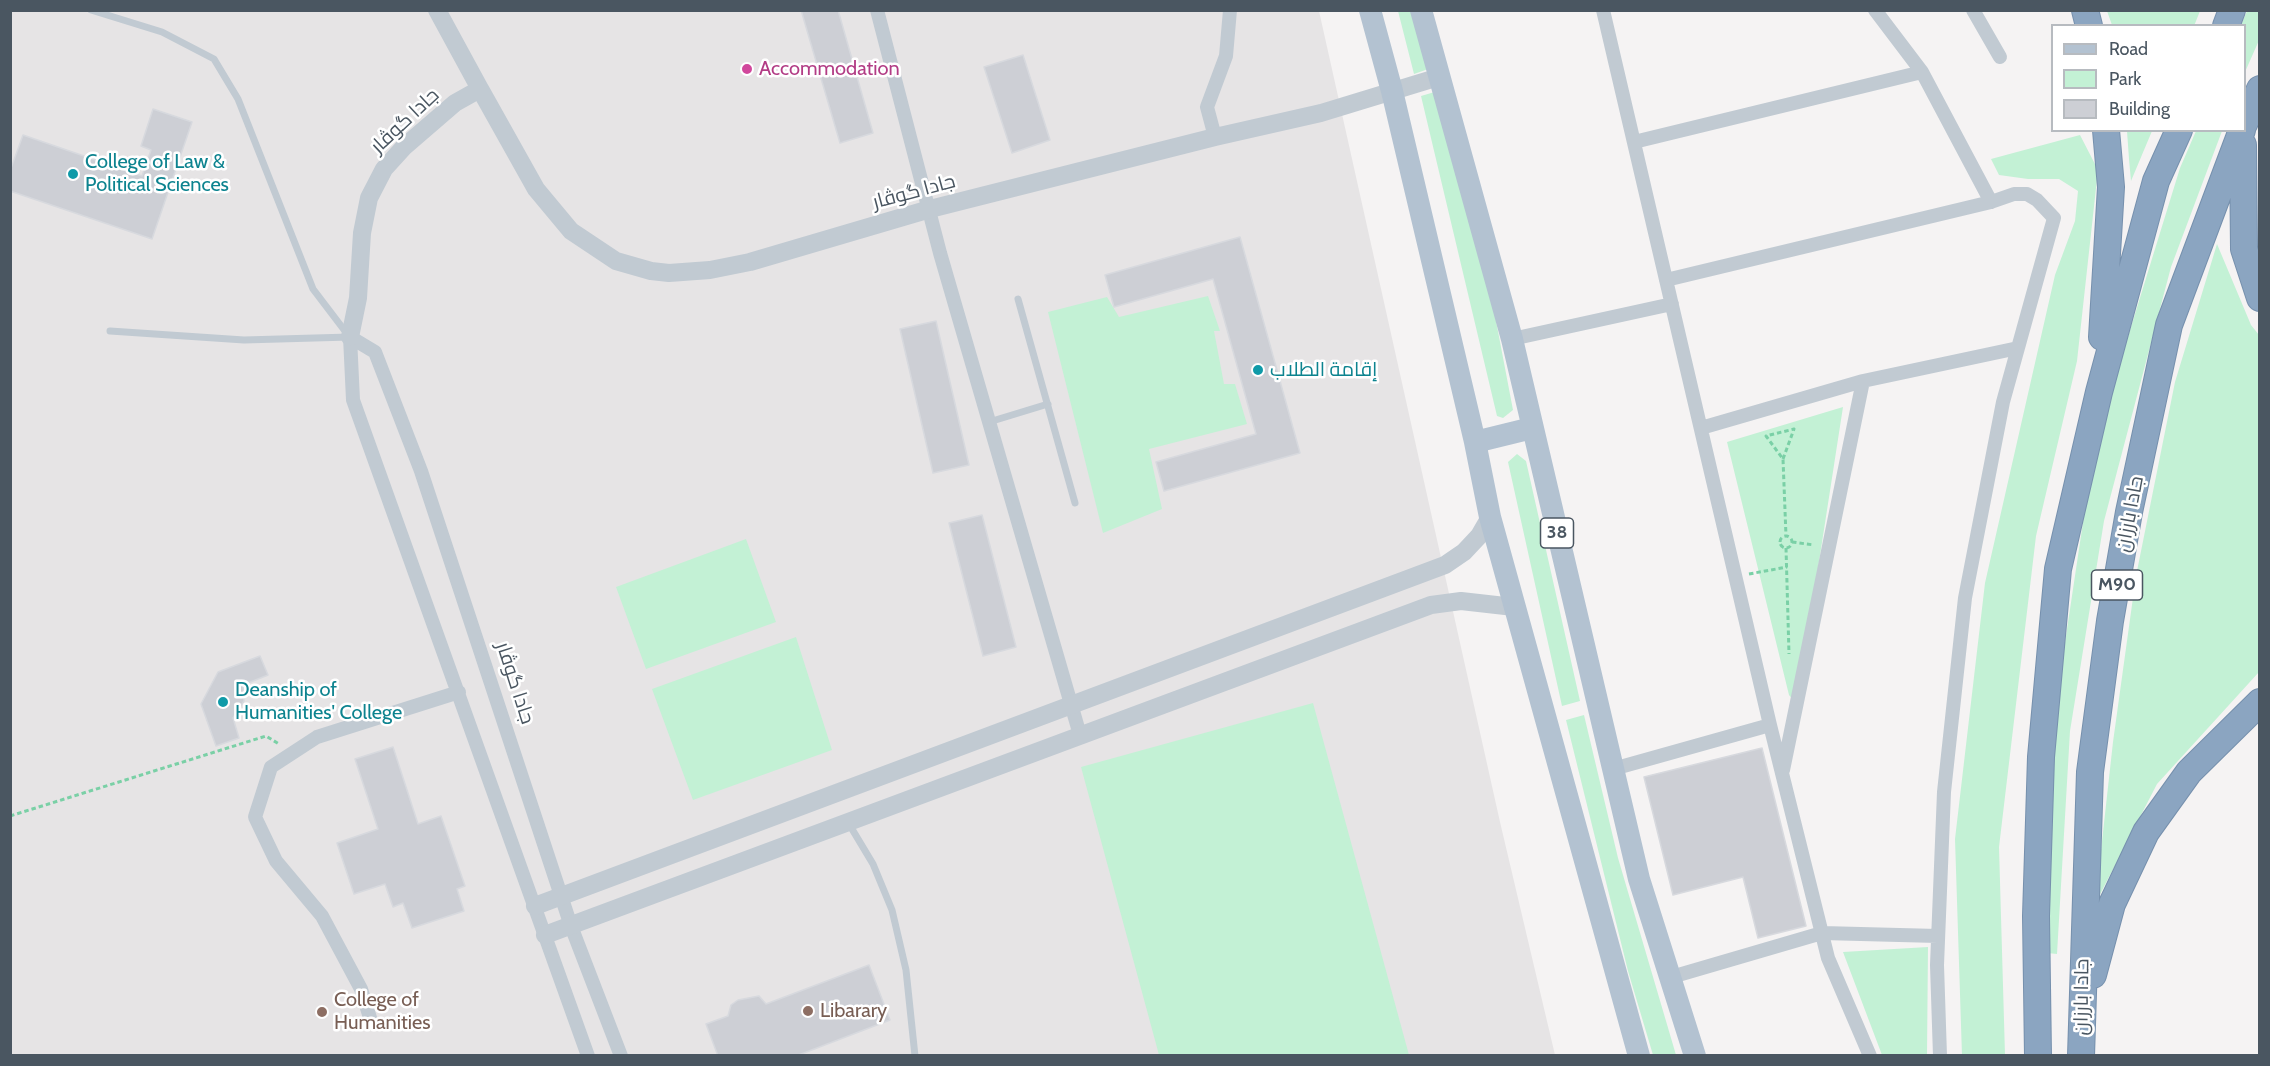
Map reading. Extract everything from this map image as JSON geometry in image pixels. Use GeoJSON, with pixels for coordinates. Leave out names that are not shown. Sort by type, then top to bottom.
{"type":"FeatureCollection","features":[{"type":"Feature","properties":{"kind":"highway"},"geometry":{"type":"LineString","coordinates":[[2246,119],[2259,89]]}},
{"type":"Feature","properties":{"kind":"highway"},"geometry":{"type":"LineString","coordinates":[[2099,392],[2111,187],[2106,132]]}},
{"type":"Feature","properties":{"kind":"highway"},"geometry":{"type":"LineString","coordinates":[[2038,1056],[2036,916],[2041,757],[2058,569],[2099,392],[2156,181],[2178,132]]}},
{"type":"Feature","properties":{"kind":"highway","name":"جادا بارزان"},"geometry":{"type":"LineString","coordinates":[[2081,1056],[2090,772],[2110,621],[2129,512],[2169,325],[2241,132]]}},
{"type":"Feature","properties":{"kind":"highway"},"geometry":{"type":"LineString","coordinates":[[2242,132],[2244,249],[2259,298]]}},
{"type":"Feature","properties":{"kind":"highway"},"geometry":{"type":"LineString","coordinates":[[2081,1018],[2112,904],[2146,832],[2189,772],[2259,702]]}},
{"type":"Feature","properties":{"kind":"main road"},"geometry":{"type":"LineString","coordinates":[[1370,10],[1392,91],[1475,442],[1490,517],[1639,1056]]}},
{"type":"Feature","properties":{"kind":"main road","name":"38"},"geometry":{"type":"LineString","coordinates":[[1421,10],[1512,339],[1639,879],[1668,978],[1695,1056]]}},
{"type":"Feature","properties":{"kind":"main road"},"geometry":{"type":"LineString","coordinates":[[1475,442],[1532,428]]}},
{"type":"Feature","properties":{"kind":"street","name":"جادا گوڤار"},"geometry":{"type":"LineString","coordinates":[[437,10],[524,169],[550,208],[585,242],[616,261],[633,267],[669,273],[730,267],[930,209],[1215,136],[1321,113],[1439,77]]}},
{"type":"Feature","properties":{"kind":"street"},"geometry":{"type":"LineString","coordinates":[[877,10],[989,422],[1080,735]]}},
{"type":"Feature","properties":{"kind":"street"},"geometry":{"type":"LineString","coordinates":[[1215,136],[1208,107],[1226,56],[1230,10]]}},
{"type":"Feature","properties":{"kind":"street"},"geometry":{"type":"LineString","coordinates":[[1603,10],[1770,725],[1828,957],[1870,1056]]}},
{"type":"Feature","properties":{"kind":"street"},"geometry":{"type":"LineString","coordinates":[[1875,10],[1922,72],[1991,202]]}},
{"type":"Feature","properties":{"kind":"street"},"geometry":{"type":"LineString","coordinates":[[1972,10],[2000,57]]}},
{"type":"Feature","properties":{"kind":"street"},"geometry":{"type":"LineString","coordinates":[[1634,142],[1922,72]]}},
{"type":"Feature","properties":{"kind":"street","name":"جادا گوڤار"},"geometry":{"type":"LineString","coordinates":[[480,89],[455,103],[404,147],[384,169],[369,198],[362,233],[358,298],[350,337],[353,400],[588,1056]]}},
{"type":"Feature","properties":{"kind":"street"},"geometry":{"type":"LineString","coordinates":[[1666,280],[1991,202],[2014,194],[2027,194],[2046,207],[2054,218],[2003,402],[1965,598],[1944,792],[1938,936],[1940,1056]]}},
{"type":"Feature","properties":{"kind":"street"},"geometry":{"type":"LineString","coordinates":[[1512,339],[1672,304]]}},
{"type":"Feature","properties":{"kind":"street","name":"جادا گوڤار"},"geometry":{"type":"LineString","coordinates":[[350,337],[375,352],[421,471],[571,926],[621,1056]]}},
{"type":"Feature","properties":{"kind":"street"},"geometry":{"type":"LineString","coordinates":[[1701,428],[1863,381],[2018,348]]}},
{"type":"Feature","properties":{"kind":"street"},"geometry":{"type":"LineString","coordinates":[[1782,774],[1863,381]]}},
{"type":"Feature","properties":{"kind":"street"},"geometry":{"type":"LineString","coordinates":[[535,906],[1419,576],[1445,565],[1464,552],[1479,536],[1490,517]]}},
{"type":"Feature","properties":{"kind":"street"},"geometry":{"type":"LineString","coordinates":[[1419,576],[1431,605]]}},
{"type":"Feature","properties":{"kind":"street"},"geometry":{"type":"LineString","coordinates":[[545,935],[1431,605],[1461,601],[1514,607]]}},
{"type":"Feature","properties":{"kind":"street"},"geometry":{"type":"LineString","coordinates":[[371,1021],[361,989],[322,916],[276,861],[255,817],[271,767],[317,737],[459,692]]}},
{"type":"Feature","properties":{"kind":"street"},"geometry":{"type":"LineString","coordinates":[[1613,769],[1770,725]]}},
{"type":"Feature","properties":{"kind":"street"},"geometry":{"type":"LineString","coordinates":[[1668,978],[1822,933],[1938,936]]}},
{"type":"Feature","properties":{"kind":"lane"},"geometry":{"type":"LineString","coordinates":[[91,10],[162,32],[214,59],[238,99],[313,289],[350,337]]}},
{"type":"Feature","properties":{"kind":"lane"},"geometry":{"type":"LineString","coordinates":[[1018,299],[1075,503]]}},
{"type":"Feature","properties":{"kind":"lane"},"geometry":{"type":"LineString","coordinates":[[110,331],[244,340],[350,337]]}},
{"type":"Feature","properties":{"kind":"lane"},"geometry":{"type":"LineString","coordinates":[[989,422],[1047,404]]}},
{"type":"Feature","properties":{"kind":"lane"},"geometry":{"type":"LineString","coordinates":[[848,822],[873,864],[892,910],[906,970],[915,1056]]}},
{"type":"Feature","properties":{"kind":"path"},"geometry":{"type":"LineString","coordinates":[[1783,459],[1766,436],[1794,429],[1783,459],[1786,536],[1792,542],[1817,545]]}},
{"type":"Feature","properties":{"kind":"path"},"geometry":{"type":"LineString","coordinates":[[1786,536],[1779,542],[1786,548],[1789,660]]}},
{"type":"Feature","properties":{"kind":"path"},"geometry":{"type":"LineString","coordinates":[[1786,548],[1792,542]]}},
{"type":"Feature","properties":{"kind":"path"},"geometry":{"type":"LineString","coordinates":[[1736,577],[1787,567]]}},
{"type":"Feature","properties":{"kind":"path"},"geometry":{"type":"LineString","coordinates":[[10,816],[266,736],[292,753]]}},
{"type":"Feature","properties":{"kind":"shaded area"},"geometry":{"type":"Polygon","coordinates":[[[10,11],[1319,11],[1500,822],[1555,1055],[11,1055],[10,11]]]}},
{"type":"Feature","properties":{"kind":"green space"},"geometry":{"type":"Polygon","coordinates":[[[2107,10],[2200,11],[2195,24],[2112,24],[2107,10]]]}},
{"type":"Feature","properties":{"kind":"green space"},"geometry":{"type":"Polygon","coordinates":[[[1398,11],[1417,11],[1434,67],[1414,74],[1398,11]]]}},
{"type":"Feature","properties":{"kind":"green space"},"geometry":{"type":"Polygon","coordinates":[[[2247,11],[2259,11],[2260,38],[2246,70],[2246,24],[2241,24],[2247,11]]]}},
{"type":"Feature","properties":{"kind":"green space"},"geometry":{"type":"Polygon","coordinates":[[[1438,91],[1488,279],[1513,410],[1503,418],[1497,416],[1421,96],[1438,91]]]}},
{"type":"Feature","properties":{"kind":"green space"},"geometry":{"type":"Polygon","coordinates":[[[2127,132],[2152,132],[2131,181],[2127,132]]]}},
{"type":"Feature","properties":{"kind":"green space"},"geometry":{"type":"Polygon","coordinates":[[[2196,132],[2222,132],[2171,267],[2104,521],[2070,731],[2057,954],[2047,953],[2048,756],[2085,509],[2118,369],[2180,168],[2196,132]]]}},
{"type":"Feature","properties":{"kind":"green space"},"geometry":{"type":"Polygon","coordinates":[[[2080,135],[2098,170],[2077,361],[2036,536],[1999,847],[2005,1055],[1962,1056],[1955,839],[1985,583],[2055,275],[2075,221],[2078,191],[2059,179],[2028,179],[1999,175],[1991,159],[2080,135]]]}},
{"type":"Feature","properties":{"kind":"green space"},"geometry":{"type":"Polygon","coordinates":[[[2217,244],[2251,325],[2259,335],[2259,672],[2157,784],[2095,904],[2113,742],[2136,576],[2175,382],[2217,244]]]}},
{"type":"Feature","properties":{"kind":"green space"},"geometry":{"type":"Polygon","coordinates":[[[1208,296],[1220,331],[1214,331],[1224,384],[1235,384],[1247,424],[1149,449],[1162,509],[1103,533],[1048,312],[1107,297],[1119,317],[1208,296]]]}},
{"type":"Feature","properties":{"kind":"green space"},"geometry":{"type":"Polygon","coordinates":[[[1843,407],[1798,697],[1793,700],[1789,695],[1727,442],[1843,407]]]}},
{"type":"Feature","properties":{"kind":"green space"},"geometry":{"type":"Polygon","coordinates":[[[1517,454],[1526,461],[1580,701],[1562,706],[1508,462],[1517,454]]]}},
{"type":"Feature","properties":{"kind":"green space"},"geometry":{"type":"Polygon","coordinates":[[[746,539],[776,622],[646,669],[616,587],[746,539]]]}},
{"type":"Feature","properties":{"kind":"green space"},"geometry":{"type":"Polygon","coordinates":[[[796,637],[832,750],[693,800],[652,689],[796,637]]]}},
{"type":"Feature","properties":{"kind":"green space"},"geometry":{"type":"Polygon","coordinates":[[[1313,703],[1409,1055],[1159,1055],[1081,767],[1313,703]]]}},
{"type":"Feature","properties":{"kind":"green space"},"geometry":{"type":"Polygon","coordinates":[[[1584,715],[1618,858],[1676,1055],[1653,1055],[1628,971],[1566,720],[1584,715]]]}},
{"type":"Feature","properties":{"kind":"green space"},"geometry":{"type":"Polygon","coordinates":[[[1928,947],[1927,1055],[1882,1055],[1843,952],[1928,947]]]}},
{"type":"Feature","properties":{"kind":"building"},"geometry":{"type":"Polygon","coordinates":[[[801,10],[838,10],[873,133],[840,143],[801,10]]]}},
{"type":"Feature","properties":{"kind":"building"},"geometry":{"type":"Polygon","coordinates":[[[1023,55],[1050,140],[1012,153],[984,67],[1023,55]]]}},
{"type":"Feature","properties":{"kind":"building","name":"College of Law & Political Sciences"},"geometry":{"type":"Polygon","coordinates":[[[153,109],[192,122],[152,239],[10,191],[10,171],[23,135],[142,176],[151,150],[141,146],[153,109]]]}},
{"type":"Feature","properties":{"kind":"building","name":"إقامة الطلاب"},"geometry":{"type":"Polygon","coordinates":[[[1240,237],[1300,453],[1164,491],[1156,462],[1256,434],[1213,279],[1114,307],[1105,275],[1240,237]]]}},
{"type":"Feature","properties":{"kind":"building"},"geometry":{"type":"Polygon","coordinates":[[[936,321],[969,465],[933,473],[900,329],[936,321]]]}},
{"type":"Feature","properties":{"kind":"building"},"geometry":{"type":"Polygon","coordinates":[[[982,515],[1016,647],[983,656],[949,523],[982,515]]]}},
{"type":"Feature","properties":{"kind":"building","name":"Deanship of Humanities' College"},"geometry":{"type":"Polygon","coordinates":[[[260,656],[268,675],[243,685],[244,701],[233,718],[239,738],[216,746],[201,704],[218,672],[260,656]]]}},
{"type":"Feature","properties":{"kind":"building"},"geometry":{"type":"Polygon","coordinates":[[[393,747],[418,824],[441,816],[465,886],[457,889],[464,911],[412,928],[403,903],[393,907],[385,884],[354,894],[337,843],[378,829],[355,759],[393,747]]]}},
{"type":"Feature","properties":{"kind":"building"},"geometry":{"type":"Polygon","coordinates":[[[1762,748],[1806,926],[1758,938],[1743,877],[1673,895],[1644,777],[1762,748]]]}},
{"type":"Feature","properties":{"kind":"building","name":"Libarary"},"geometry":{"type":"Polygon","coordinates":[[[869,965],[890,1020],[796,1056],[718,1056],[706,1024],[728,1016],[731,1005],[738,1000],[759,996],[766,1004],[869,965]]]}},
{"type":"Feature","properties":{"kind":"place","name":"Accommodation"},"geometry":{"type":"Point","coordinates":[747,69]}},
{"type":"Feature","properties":{"kind":"place","name":"College of Law & Political Sciences"},"geometry":{"type":"Point","coordinates":[73,174]}},
{"type":"Feature","properties":{"kind":"place","name":"إقامة الطلاب"},"geometry":{"type":"Point","coordinates":[1258,370]}},
{"type":"Feature","properties":{"kind":"place","name":"Deanship of Humanities' College"},"geometry":{"type":"Point","coordinates":[223,702]}},
{"type":"Feature","properties":{"kind":"place","name":"Libarary"},"geometry":{"type":"Point","coordinates":[808,1011]}},
{"type":"Feature","properties":{"kind":"place","name":"College of Humanities"},"geometry":{"type":"Point","coordinates":[322,1012]}}]}
